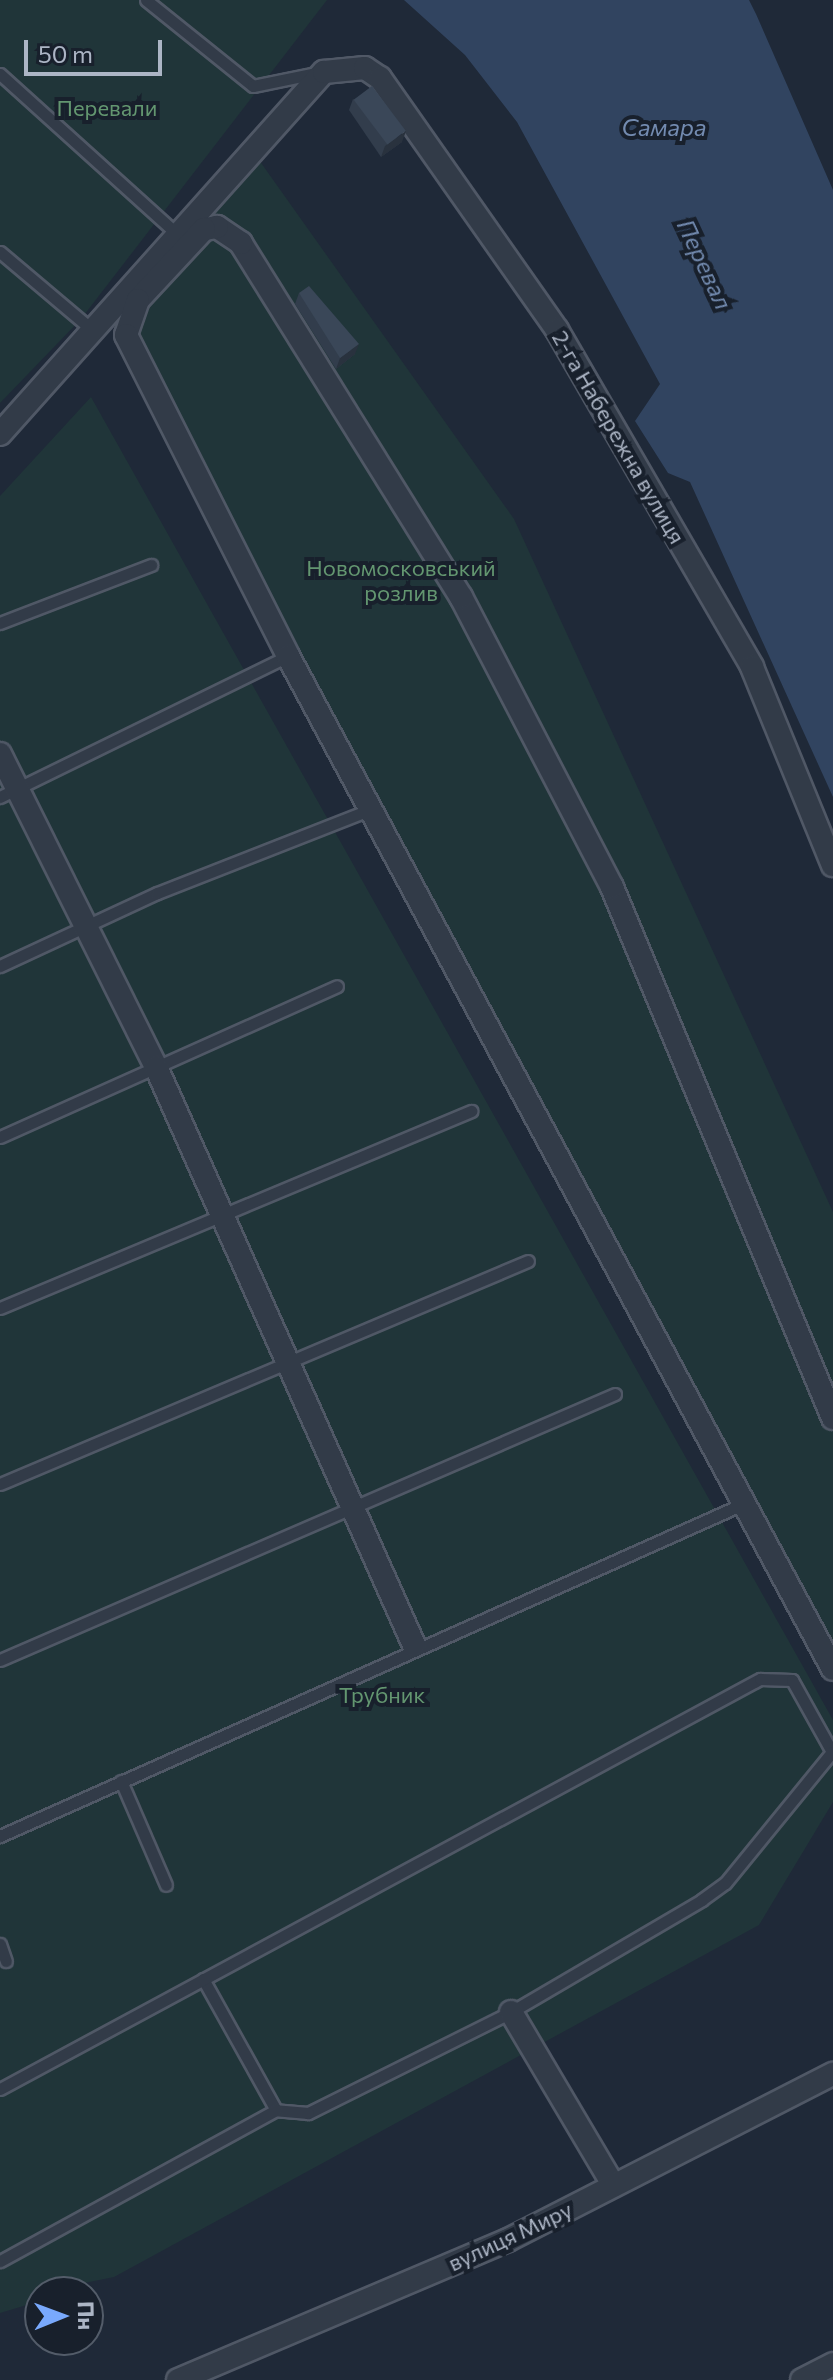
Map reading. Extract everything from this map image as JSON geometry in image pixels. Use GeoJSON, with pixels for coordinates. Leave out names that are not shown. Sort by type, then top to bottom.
{"type":"FeatureCollection","features":[{"type":"Feature","properties":{"kind":"street","name":"2-га Набережна вулиця"},"geometry":{"type":"LineString","coordinates":[[330,69],[365,68],[380,78],[557,330],[752,667],[833,865]]}},
{"type":"Feature","properties":{"kind":"street"},"geometry":{"type":"LineString","coordinates":[[0,434],[175,232],[330,69]]}},
{"type":"Feature","properties":{"kind":"street"},"geometry":{"type":"LineString","coordinates":[[833,1418],[612,887],[461,597],[241,243],[217,227],[204,229],[138,300],[126,335],[288,656],[833,1669]]}},
{"type":"Feature","properties":{"kind":"street"},"geometry":{"type":"LineString","coordinates":[[0,754],[9,793],[88,927],[156,1067],[414,1645]]}},
{"type":"Feature","properties":{"kind":"street"},"geometry":{"type":"LineString","coordinates":[[511,2012],[612,2183]]}},
{"type":"Feature","properties":{"kind":"street","name":"вулиця Миру"},"geometry":{"type":"LineString","coordinates":[[178,2380],[508,2240],[612,2183],[833,2074]]}},
{"type":"Feature","properties":{"kind":"street"},"geometry":{"type":"LineString","coordinates":[[802,2380],[833,2364]]}},
{"type":"Feature","properties":{"kind":"lane"},"geometry":{"type":"LineString","coordinates":[[146,0],[253,86],[330,69]]}},
{"type":"Feature","properties":{"kind":"lane"},"geometry":{"type":"LineString","coordinates":[[0,74],[175,232]]}},
{"type":"Feature","properties":{"kind":"lane"},"geometry":{"type":"LineString","coordinates":[[0,252],[91,329]]}},
{"type":"Feature","properties":{"kind":"lane"},"geometry":{"type":"LineString","coordinates":[[0,623],[151,565]]}},
{"type":"Feature","properties":{"kind":"lane"},"geometry":{"type":"LineString","coordinates":[[9,793],[288,656]]}},
{"type":"Feature","properties":{"kind":"lane"},"geometry":{"type":"LineString","coordinates":[[0,966],[371,809]]}},
{"type":"Feature","properties":{"kind":"lane"},"geometry":{"type":"LineString","coordinates":[[0,1137],[337,986]]}},
{"type":"Feature","properties":{"kind":"lane"},"geometry":{"type":"LineString","coordinates":[[0,1308],[471,1111]]}},
{"type":"Feature","properties":{"kind":"lane"},"geometry":{"type":"LineString","coordinates":[[0,1484],[288,1357],[528,1261]]}},
{"type":"Feature","properties":{"kind":"lane"},"geometry":{"type":"LineString","coordinates":[[0,1660],[615,1394]]}},
{"type":"Feature","properties":{"kind":"lane"},"geometry":{"type":"LineString","coordinates":[[0,1836],[414,1645],[745,1503]]}},
{"type":"Feature","properties":{"kind":"lane"},"geometry":{"type":"LineString","coordinates":[[0,2089],[760,1679],[792,1680],[832,1752],[725,1883],[511,2012],[308,2113],[276,2110],[0,2261]]}},
{"type":"Feature","properties":{"kind":"lane"},"geometry":{"type":"LineString","coordinates":[[121,1781],[166,1885]]}},
{"type":"Feature","properties":{"kind":"lane"},"geometry":{"type":"LineString","coordinates":[[0,1944],[6,1961]]}},
{"type":"Feature","properties":{"kind":"lane"},"geometry":{"type":"LineString","coordinates":[[203,1979],[276,2110]]}},
{"type":"Feature","properties":{"kind":"green space","name":"Перевали"},"geometry":{"type":"Polygon","coordinates":[[[0,0],[327,0],[81,319],[0,403],[0,0]]]}},
{"type":"Feature","properties":{"kind":"green space","name":"Новомосковський розлив"},"geometry":{"type":"Polygon","coordinates":[[[259,160],[514,519],[833,1212],[833,1647],[118,314],[259,160]]]}},
{"type":"Feature","properties":{"kind":"green space","name":"Трубник"},"geometry":{"type":"Polygon","coordinates":[[[91,397],[833,1720],[833,1802],[759,1925],[114,2277],[24,2276],[24,2306],[0,2313],[0,496],[91,397]]]}},
{"type":"Feature","properties":{"kind":"water","name":"Самара"},"geometry":{"type":"Polygon","coordinates":[[[404,0],[749,0],[833,190],[833,797],[690,482],[668,473],[635,421],[660,384],[517,122],[465,55],[404,0]]]}},
{"type":"Feature","properties":{"kind":"building"},"geometry":{"type":"Polygon","coordinates":[[[372,86],[406,131],[387,145],[354,100],[372,86]]]}},
{"type":"Feature","properties":{"kind":"building"},"geometry":{"type":"Polygon","coordinates":[[[309,286],[359,344],[340,358],[299,293],[309,286]]]}},
{"type":"Feature","properties":{"kind":"water label","name":"Перевал"},"geometry":{"type":"Point","coordinates":[705,264]}}]}
